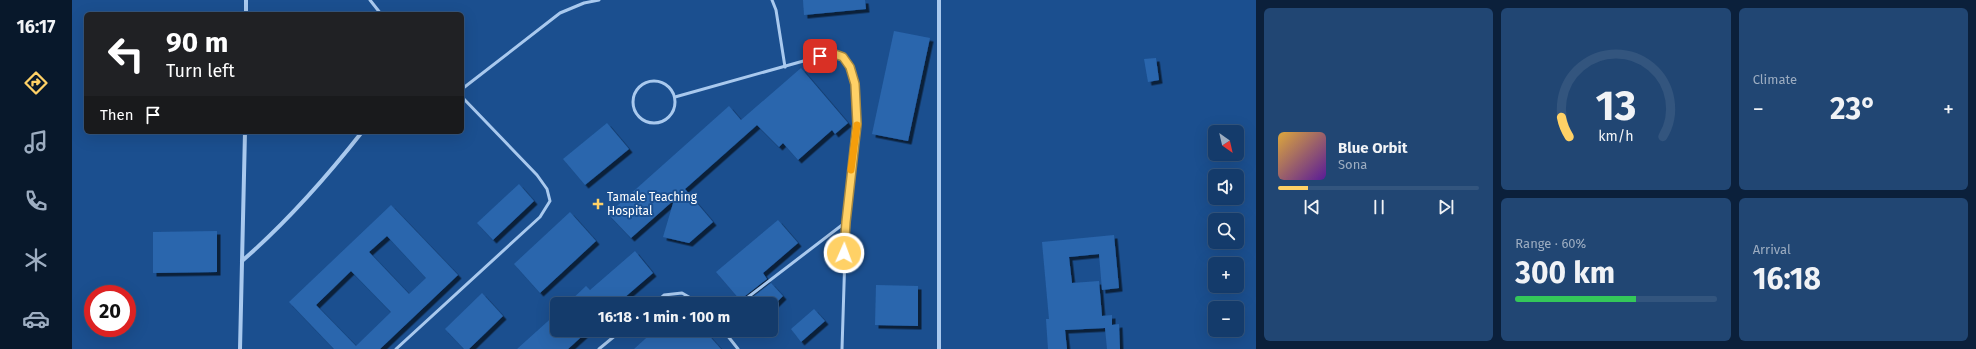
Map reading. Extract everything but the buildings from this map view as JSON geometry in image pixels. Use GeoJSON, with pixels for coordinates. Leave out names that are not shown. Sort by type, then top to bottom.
{"type":"FeatureCollection","features":[{"type":"Feature","properties":{"kind":"street"},"geometry":{"type":"LineString","coordinates":[[246,0],[246,12]]}},
{"type":"Feature","properties":{"kind":"street"},"geometry":{"type":"LineString","coordinates":[[939,0],[939,349]]}},
{"type":"Feature","properties":{"kind":"street"},"geometry":{"type":"LineString","coordinates":[[240,349],[245,134]]}},
{"type":"Feature","properties":{"kind":"street"},"geometry":{"type":"LineString","coordinates":[[242,261],[300,207],[360,134]]}},
{"type":"Feature","properties":{"kind":"lane"},"geometry":{"type":"LineString","coordinates":[[370,0],[380,12]]}},
{"type":"Feature","properties":{"kind":"lane"},"geometry":{"type":"LineString","coordinates":[[464,87],[560,13],[584,3],[599,0]]}},
{"type":"Feature","properties":{"kind":"lane"},"geometry":{"type":"LineString","coordinates":[[772,0],[776,10],[785,67]]}},
{"type":"Feature","properties":{"kind":"lane"},"geometry":{"type":"LineString","coordinates":[[675,97],[716,84],[785,67],[832,53],[843,57],[850,67],[855,84],[857,124],[846,222],[842,349]]}},
{"type":"Feature","properties":{"kind":"lane"},"geometry":{"type":"LineString","coordinates":[[651,81],[664,83],[670,87],[675,97],[673,112],[664,121],[650,123],[644,121],[635,111],[633,98],[640,87],[645,83],[651,81]]}},
{"type":"Feature","properties":{"kind":"lane"},"geometry":{"type":"LineString","coordinates":[[396,349],[540,217],[550,201],[547,189],[537,175],[464,99]]}},
{"type":"Feature","properties":{"kind":"lane"},"geometry":{"type":"LineString","coordinates":[[748,297],[846,222]]}},
{"type":"Feature","properties":{"kind":"lane"},"geometry":{"type":"LineString","coordinates":[[663,297],[682,293],[689,297]]}},
{"type":"Feature","properties":{"kind":"lane"},"geometry":{"type":"LineString","coordinates":[[599,349],[614,337]]}},
{"type":"Feature","properties":{"kind":"lane"},"geometry":{"type":"LineString","coordinates":[[729,337],[738,349]]}},
{"type":"Feature","properties":{"kind":"slow traffic"},"geometry":{"type":"LineString","coordinates":[[851,170],[857,125]]}},
{"type":"Feature","properties":{"kind":"place","name":"Tamale Teaching Hospital"},"geometry":{"type":"Point","coordinates":[598,204]}},
{"type":"Feature","properties":{"kind":"route"},"geometry":{"type":"LineString","coordinates":[[820,56],[832,53],[843,57],[850,67],[855,84],[857,124],[844,253]]}}]}
